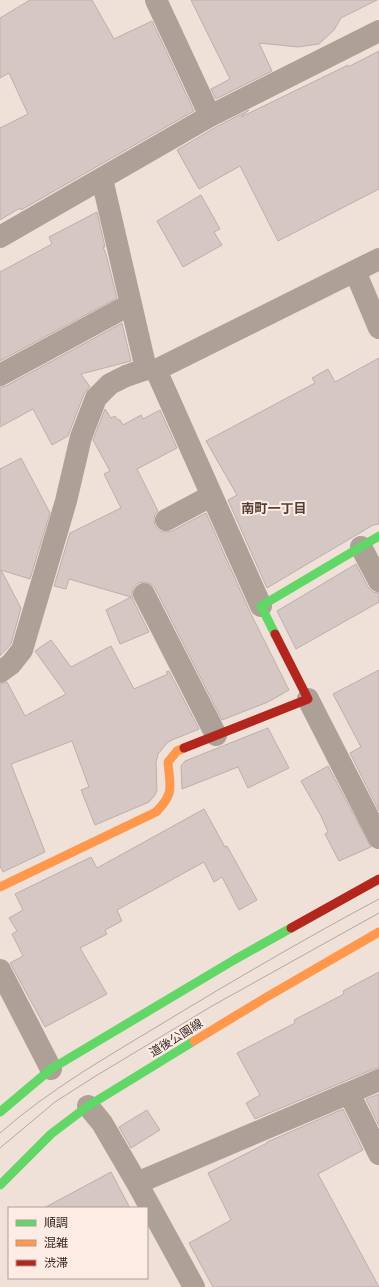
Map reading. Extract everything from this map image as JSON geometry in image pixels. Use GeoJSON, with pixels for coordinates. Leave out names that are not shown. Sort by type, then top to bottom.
{"type":"FeatureCollection","features":[{"type":"Feature","properties":{"kind":"main road"},"geometry":{"type":"LineString","coordinates":[[0,887],[156,812],[166,802],[170,792],[168,762],[177,751],[308,698],[261,606],[370,542]]}},
{"type":"Feature","properties":{"kind":"main road"},"geometry":{"type":"LineString","coordinates":[[0,1112],[51,1069],[234,960],[379,879]]}},
{"type":"Feature","properties":{"kind":"main road","name":"道後公園線"},"geometry":{"type":"LineString","coordinates":[[0,1185],[51,1134],[88,1106],[265,998],[379,932]]}},
{"type":"Feature","properties":{"kind":"street"},"geometry":{"type":"LineString","coordinates":[[156,0],[210,116]]}},
{"type":"Feature","properties":{"kind":"street"},"geometry":{"type":"LineString","coordinates":[[0,237],[210,116],[379,31]]}},
{"type":"Feature","properties":{"kind":"street"},"geometry":{"type":"LineString","coordinates":[[102,179],[131,304],[151,370],[261,606]]}},
{"type":"Feature","properties":{"kind":"street"},"geometry":{"type":"LineString","coordinates":[[0,672],[11,664],[22,650],[66,501],[81,437],[96,398],[110,384],[126,376],[151,370],[379,259]]}},
{"type":"Feature","properties":{"kind":"street"},"geometry":{"type":"LineString","coordinates":[[355,271],[379,328]]}},
{"type":"Feature","properties":{"kind":"street"},"geometry":{"type":"LineString","coordinates":[[0,375],[131,304]]}},
{"type":"Feature","properties":{"kind":"street"},"geometry":{"type":"LineString","coordinates":[[166,520],[211,496]]}},
{"type":"Feature","properties":{"kind":"street"},"geometry":{"type":"LineString","coordinates":[[370,542],[379,581]]}},
{"type":"Feature","properties":{"kind":"street"},"geometry":{"type":"LineString","coordinates":[[144,594],[216,735]]}},
{"type":"Feature","properties":{"kind":"street"},"geometry":{"type":"LineString","coordinates":[[308,698],[379,838]]}},
{"type":"Feature","properties":{"kind":"street"},"geometry":{"type":"LineString","coordinates":[[0,970],[51,1069]]}},
{"type":"Feature","properties":{"kind":"street"},"geometry":{"type":"LineString","coordinates":[[137,1183],[379,1080]]}},
{"type":"Feature","properties":{"kind":"street"},"geometry":{"type":"LineString","coordinates":[[349,1093],[379,1154]]}},
{"type":"Feature","properties":{"kind":"street"},"geometry":{"type":"LineString","coordinates":[[88,1106],[102,1123],[194,1287]]}},
{"type":"Feature","properties":{"kind":"building"},"geometry":{"type":"Polygon","coordinates":[[[30,0],[92,0],[114,39],[152,21],[194,111],[21,210],[20,208],[0,220],[0,128],[28,114],[9,73],[0,78],[0,18],[30,0]]]}},
{"type":"Feature","properties":{"kind":"building"},"geometry":{"type":"Polygon","coordinates":[[[191,0],[377,0],[341,18],[334,30],[319,44],[298,47],[259,43],[272,71],[216,99],[211,89],[230,79],[191,0]]]}},
{"type":"Feature","properties":{"kind":"building"},"geometry":{"type":"Polygon","coordinates":[[[379,51],[379,189],[278,241],[240,166],[199,189],[177,150],[249,110],[241,117],[379,51]]]}},
{"type":"Feature","properties":{"kind":"building"},"geometry":{"type":"Polygon","coordinates":[[[201,195],[220,229],[214,232],[222,245],[183,267],[157,221],[201,195]]]}},
{"type":"Feature","properties":{"kind":"building"},"geometry":{"type":"Polygon","coordinates":[[[97,212],[105,247],[103,247],[117,298],[0,361],[0,272],[52,244],[49,237],[97,212]]]}},
{"type":"Feature","properties":{"kind":"building"},"geometry":{"type":"Polygon","coordinates":[[[122,323],[131,361],[81,374],[90,387],[84,394],[68,436],[52,445],[33,409],[0,427],[0,387],[6,386],[122,323]]]}},
{"type":"Feature","properties":{"kind":"building"},"geometry":{"type":"Polygon","coordinates":[[[379,358],[379,524],[373,525],[267,588],[228,500],[237,495],[206,441],[315,383],[312,378],[328,369],[335,382],[379,358]]]}},
{"type":"Feature","properties":{"kind":"building"},"geometry":{"type":"Polygon","coordinates":[[[105,409],[111,418],[115,416],[123,425],[141,415],[143,419],[160,410],[177,448],[137,469],[158,511],[155,514],[154,519],[155,526],[160,531],[172,531],[206,513],[250,612],[289,690],[268,702],[222,720],[155,588],[151,584],[144,582],[138,583],[133,588],[132,594],[133,600],[149,632],[120,644],[106,610],[131,597],[69,579],[66,589],[54,586],[70,533],[121,508],[104,474],[110,471],[93,440],[105,409]]]}},
{"type":"Feature","properties":{"kind":"building"},"geometry":{"type":"Polygon","coordinates":[[[21,458],[50,513],[30,579],[1,570],[21,608],[11,644],[0,656],[0,469],[21,458]]]}},
{"type":"Feature","properties":{"kind":"building"},"geometry":{"type":"Polygon","coordinates":[[[356,564],[368,587],[373,592],[379,593],[379,602],[296,649],[277,611],[356,564]]]}},
{"type":"Feature","properties":{"kind":"building"},"geometry":{"type":"Polygon","coordinates":[[[51,640],[71,667],[111,646],[134,689],[168,674],[166,672],[169,671],[199,729],[167,743],[158,754],[156,763],[157,790],[149,802],[95,825],[81,790],[89,787],[72,741],[11,764],[45,852],[3,872],[0,866],[0,684],[7,682],[25,716],[66,694],[35,651],[51,640]]]}},
{"type":"Feature","properties":{"kind":"building"},"geometry":{"type":"Polygon","coordinates":[[[379,670],[379,811],[350,753],[361,747],[333,694],[379,670]]]}},
{"type":"Feature","properties":{"kind":"building"},"geometry":{"type":"Polygon","coordinates":[[[268,728],[289,768],[248,788],[238,767],[182,789],[181,766],[185,761],[268,728]]]}},
{"type":"Feature","properties":{"kind":"building"},"geometry":{"type":"Polygon","coordinates":[[[328,766],[371,847],[339,861],[325,834],[328,832],[321,816],[301,781],[328,766]]]}},
{"type":"Feature","properties":{"kind":"building"},"geometry":{"type":"Polygon","coordinates":[[[204,809],[225,847],[227,846],[257,900],[239,910],[222,877],[214,882],[204,862],[117,910],[122,921],[105,930],[107,934],[80,948],[107,994],[45,1027],[10,963],[23,956],[12,934],[17,931],[9,918],[23,910],[15,894],[91,857],[97,868],[204,809]]]}},
{"type":"Feature","properties":{"kind":"building"},"geometry":{"type":"Polygon","coordinates":[[[379,972],[379,1068],[255,1119],[246,1103],[260,1095],[237,1053],[295,1023],[294,1020],[344,994],[343,991],[379,972]]]}},
{"type":"Feature","properties":{"kind":"building"},"geometry":{"type":"Polygon","coordinates":[[[379,1094],[379,1126],[366,1099],[379,1094]]]}},
{"type":"Feature","properties":{"kind":"building"},"geometry":{"type":"Polygon","coordinates":[[[343,1109],[363,1150],[318,1174],[379,1287],[213,1287],[189,1243],[231,1220],[208,1173],[267,1142],[343,1109]]]}},
{"type":"Feature","properties":{"kind":"building"},"geometry":{"type":"Polygon","coordinates":[[[147,1110],[160,1130],[131,1148],[119,1127],[147,1110]]]}},
{"type":"Feature","properties":{"kind":"building"},"geometry":{"type":"Polygon","coordinates":[[[111,1172],[129,1207],[46,1207],[111,1172]]]}},
{"type":"Feature","properties":{"kind":"tram line"},"geometry":{"type":"LineString","coordinates":[[0,1133],[39,1102],[100,1061],[243,975],[379,899]]}},
{"type":"Feature","properties":{"kind":"tram line"},"geometry":{"type":"LineString","coordinates":[[0,1148],[55,1102],[94,1077],[212,1006],[379,913]]}},
{"type":"Feature","properties":{"kind":"traffic: fast"},"geometry":{"type":"LineString","coordinates":[[275,634],[261,606],[379,536]]}},
{"type":"Feature","properties":{"kind":"traffic: fast"},"geometry":{"type":"LineString","coordinates":[[0,1112],[51,1069],[234,960],[291,928]]}},
{"type":"Feature","properties":{"kind":"traffic: fast"},"geometry":{"type":"LineString","coordinates":[[0,1185],[51,1134],[88,1106],[194,1041]]}},
{"type":"Feature","properties":{"kind":"traffic: slow"},"geometry":{"type":"LineString","coordinates":[[0,887],[156,812],[169,794],[170,784],[168,762],[177,751],[184,748]]}},
{"type":"Feature","properties":{"kind":"traffic: slow"},"geometry":{"type":"LineString","coordinates":[[194,1041],[379,932]]}},
{"type":"Feature","properties":{"kind":"traffic: jam"},"geometry":{"type":"LineString","coordinates":[[184,748],[308,699],[275,634]]}},
{"type":"Feature","properties":{"kind":"traffic: jam"},"geometry":{"type":"LineString","coordinates":[[291,928],[379,879]]}},
{"type":"Feature","properties":{"kind":"district","name":"南町一丁目"},"geometry":{"type":"Point","coordinates":[274,508]}}]}
